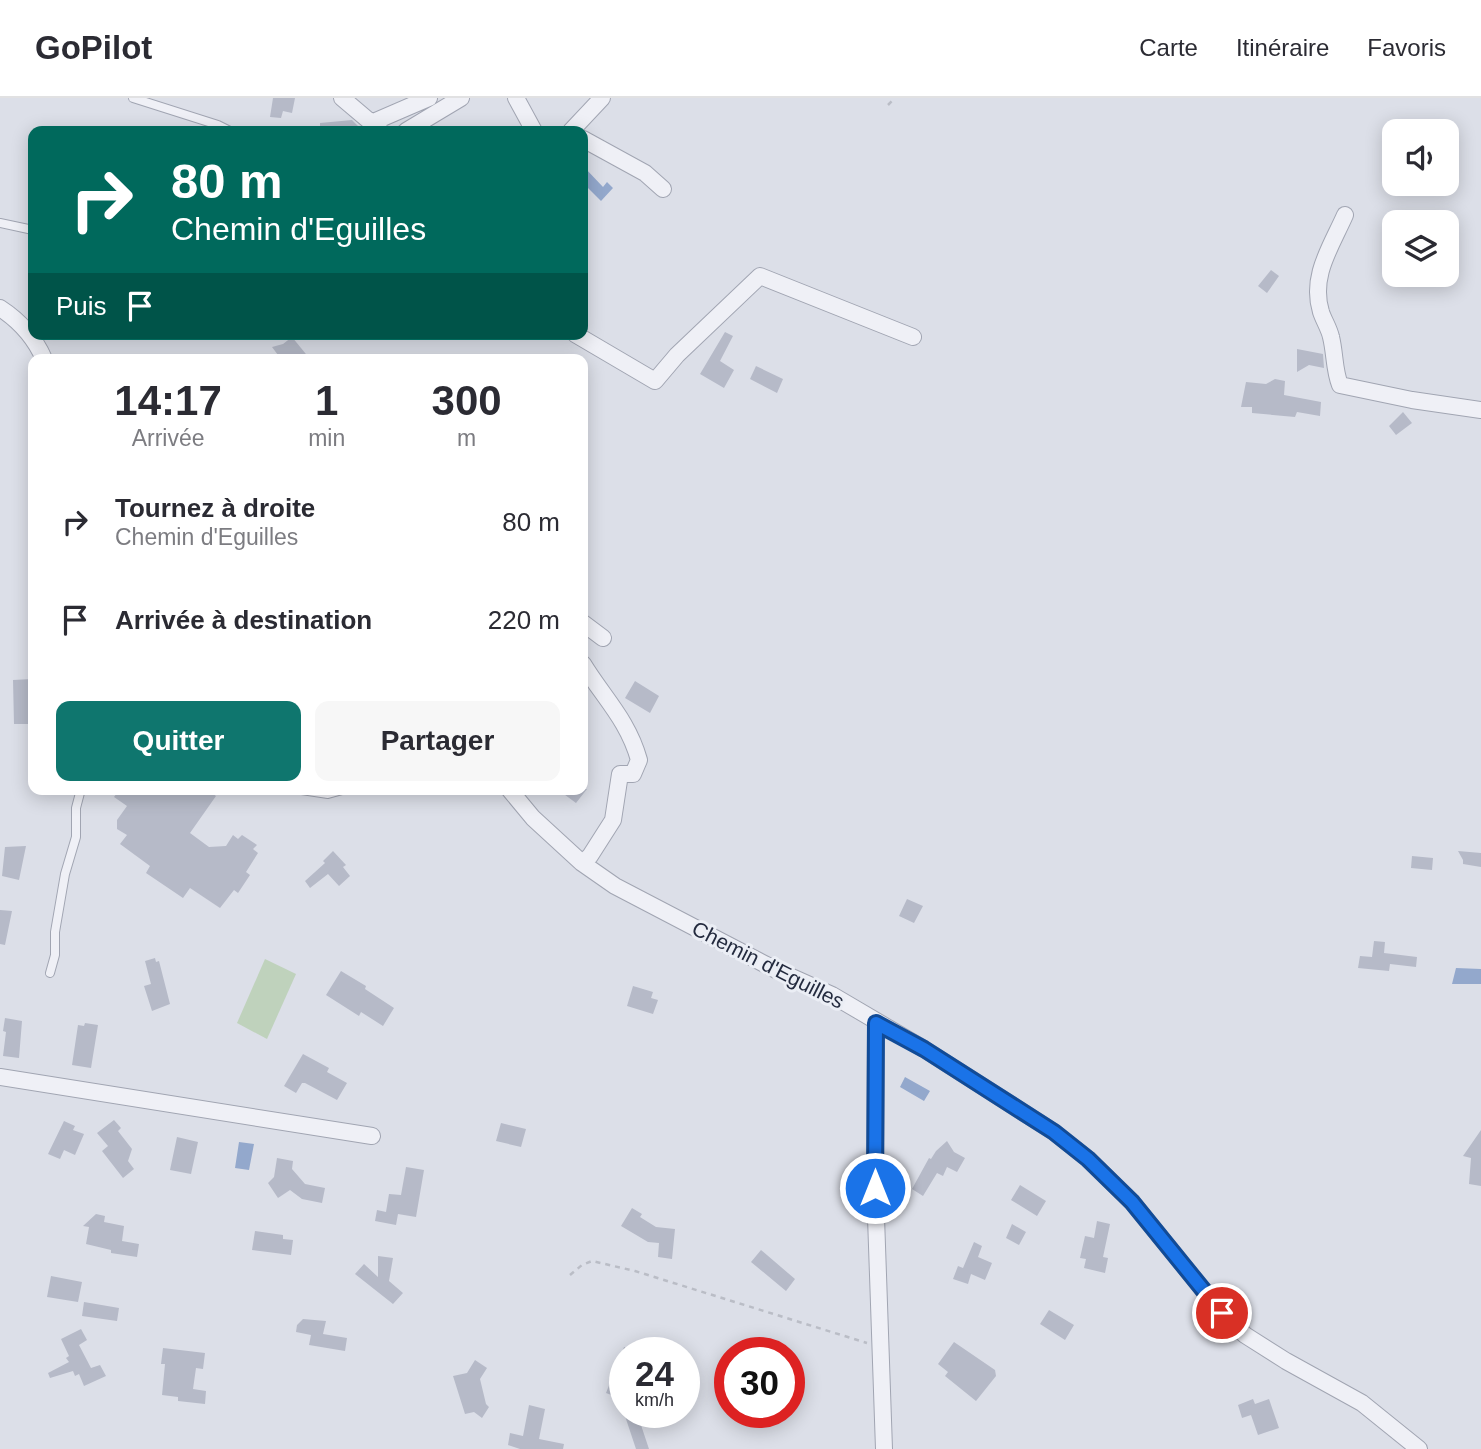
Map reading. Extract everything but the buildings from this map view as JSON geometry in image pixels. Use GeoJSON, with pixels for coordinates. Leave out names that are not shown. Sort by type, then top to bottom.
{"type":"FeatureCollection","features":[{"type":"Feature","properties":{"kind":"street"},"geometry":{"type":"LineString","coordinates":[[342,98],[375,126]]}},
{"type":"Feature","properties":{"kind":"street"},"geometry":{"type":"LineString","coordinates":[[378,126],[429,98]]}},
{"type":"Feature","properties":{"kind":"street"},"geometry":{"type":"LineString","coordinates":[[414,126],[461,98]]}},
{"type":"Feature","properties":{"kind":"street"},"geometry":{"type":"LineString","coordinates":[[516,98],[531,126]]}},
{"type":"Feature","properties":{"kind":"street"},"geometry":{"type":"LineString","coordinates":[[576,126],[602,98]]}},
{"type":"Feature","properties":{"kind":"street"},"geometry":{"type":"LineString","coordinates":[[588,142],[645,173],[663,188]]}},
{"type":"Feature","properties":{"kind":"street"},"geometry":{"type":"LineString","coordinates":[[1345,215],[1318,276],[1318,296],[1329,330],[1336,377],[1340,385],[1412,400],[1481,410]]}},
{"type":"Feature","properties":{"kind":"street"},"geometry":{"type":"LineString","coordinates":[[585,340],[655,381],[677,355],[760,276],[914,337]]}},
{"type":"Feature","properties":{"kind":"street"},"geometry":{"type":"LineString","coordinates":[[0,307],[18,320],[28,333]]}},
{"type":"Feature","properties":{"kind":"street"},"geometry":{"type":"LineString","coordinates":[[588,627],[603,638]]}},
{"type":"Feature","properties":{"kind":"street"},"geometry":{"type":"LineString","coordinates":[[582,863],[590,856],[613,820],[620,774],[633,774],[639,760],[628,731],[613,705],[588,672]]}},
{"type":"Feature","properties":{"kind":"street","name":"Chemin d'Eguilles"},"geometry":{"type":"LineString","coordinates":[[514,795],[533,818],[582,863],[615,886],[776,970],[832,995],[924,1049],[1054,1132],[1088,1159],[1132,1202],[1222,1313],[1245,1335],[1362,1403],[1419,1449]]}},
{"type":"Feature","properties":{"kind":"street"},"geometry":{"type":"LineString","coordinates":[[876,1023],[875,1188],[884,1449]]}},
{"type":"Feature","properties":{"kind":"street"},"geometry":{"type":"LineString","coordinates":[[0,1077],[372,1136]]}},
{"type":"Feature","properties":{"kind":"lane"},"geometry":{"type":"LineString","coordinates":[[133,98],[221,126]]}},
{"type":"Feature","properties":{"kind":"lane"},"geometry":{"type":"LineString","coordinates":[[0,223],[28,229]]}},
{"type":"Feature","properties":{"kind":"lane"},"geometry":{"type":"LineString","coordinates":[[50,973],[55,955],[55,932],[65,874],[76,837],[76,808],[79,795]]}},
{"type":"Feature","properties":{"kind":"path"},"geometry":{"type":"LineString","coordinates":[[887,105],[895,98]]}},
{"type":"Feature","properties":{"kind":"path"},"geometry":{"type":"LineString","coordinates":[[570,1275],[592,1261],[635,1271],[880,1347]]}},
{"type":"Feature","properties":{"kind":"green space"},"geometry":{"type":"Polygon","coordinates":[[[265,959],[296,974],[267,1039],[237,1023],[265,959]]]}},
{"type":"Feature","properties":{"kind":"water"},"geometry":{"type":"Polygon","coordinates":[[[588,171],[603,187],[607,182],[613,188],[601,201],[588,188],[588,171]]]}},
{"type":"Feature","properties":{"kind":"water"},"geometry":{"type":"Polygon","coordinates":[[[1456,968],[1481,969],[1481,984],[1452,984],[1456,968]]]}},
{"type":"Feature","properties":{"kind":"water"},"geometry":{"type":"Polygon","coordinates":[[[905,1077],[930,1091],[924,1101],[900,1087],[905,1077]]]}},
{"type":"Feature","properties":{"kind":"water"},"geometry":{"type":"Polygon","coordinates":[[[239,1142],[254,1144],[249,1170],[235,1168],[239,1142]]]}},
{"type":"Feature","properties":{"kind":"route"},"geometry":{"type":"LineString","coordinates":[[875,1188],[876,1023],[924,1049],[1054,1132],[1088,1159],[1132,1202],[1222,1313]]}}]}
